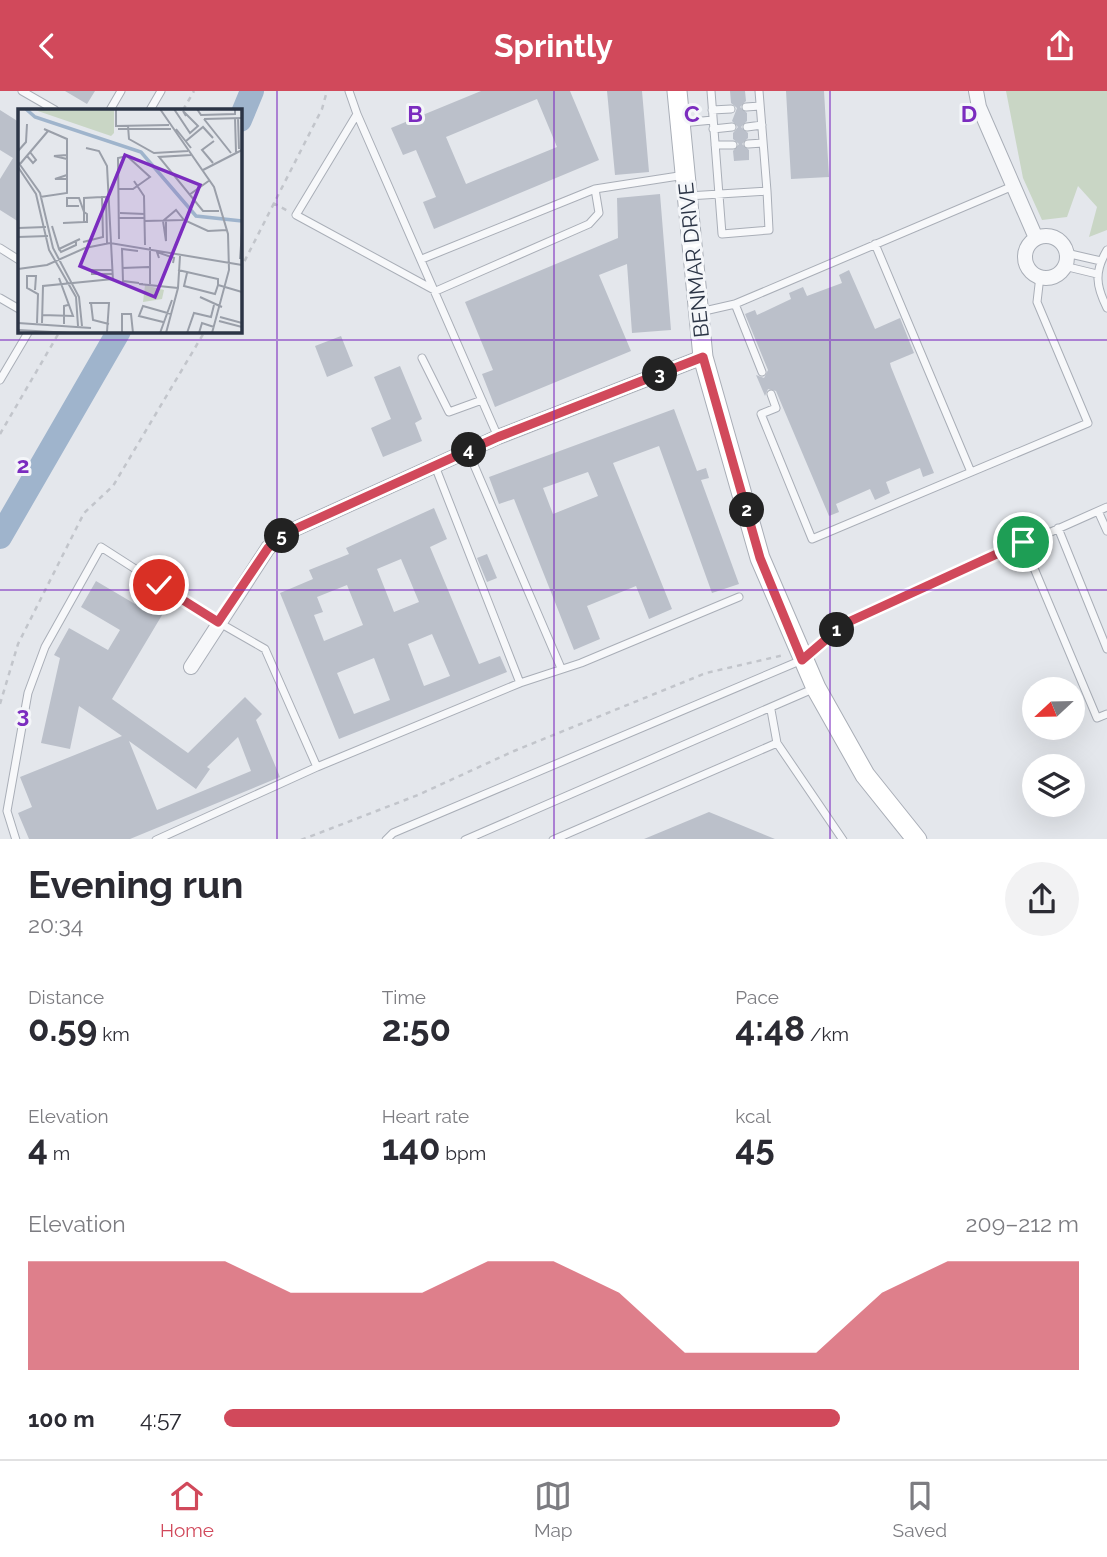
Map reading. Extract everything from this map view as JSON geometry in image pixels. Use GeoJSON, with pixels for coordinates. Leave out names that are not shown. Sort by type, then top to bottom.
{"type":"FeatureCollection","features":[{"type":"Feature","properties":{"kind":"street","name":"BENMAR DRIVE"},"geometry":{"type":"LineString","coordinates":[[677,91],[703,357],[760,558],[796,663],[816,688],[865,775],[917,839]]}},
{"type":"Feature","properties":{"kind":"street"},"geometry":{"type":"LineString","coordinates":[[976,91],[979,107],[1036,238]]}},
{"type":"Feature","properties":{"kind":"street"},"geometry":{"type":"LineString","coordinates":[[1036,238],[1055,238],[1065,260],[1055,275],[1040,276],[1031,271],[1025,260],[1027,247],[1036,238]]}},
{"type":"Feature","properties":{"kind":"street"},"geometry":{"type":"LineString","coordinates":[[191,667],[268,548],[286,533],[498,437],[703,357]]}},
{"type":"Feature","properties":{"kind":"lane"},"geometry":{"type":"LineString","coordinates":[[22,91],[53,109]]}},
{"type":"Feature","properties":{"kind":"lane"},"geometry":{"type":"LineString","coordinates":[[111,109],[121,91]]}},
{"type":"Feature","properties":{"kind":"lane"},"geometry":{"type":"LineString","coordinates":[[151,109],[161,91]]}},
{"type":"Feature","properties":{"kind":"lane"},"geometry":{"type":"LineString","coordinates":[[349,91],[498,437]]}},
{"type":"Feature","properties":{"kind":"lane"},"geometry":{"type":"LineString","coordinates":[[720,91],[711,91],[722,234],[769,230],[759,91]]}},
{"type":"Feature","properties":{"kind":"lane"},"geometry":{"type":"LineString","coordinates":[[746,107],[760,106]]}},
{"type":"Feature","properties":{"kind":"lane"},"geometry":{"type":"LineString","coordinates":[[712,110],[731,109]]}},
{"type":"Feature","properties":{"kind":"lane"},"geometry":{"type":"LineString","coordinates":[[357,114],[296,215],[436,291]]}},
{"type":"Feature","properties":{"kind":"lane"},"geometry":{"type":"LineString","coordinates":[[680,123],[732,127]]}},
{"type":"Feature","properties":{"kind":"lane"},"geometry":{"type":"LineString","coordinates":[[747,127],[762,125]]}},
{"type":"Feature","properties":{"kind":"lane"},"geometry":{"type":"LineString","coordinates":[[748,144],[763,143]]}},
{"type":"Feature","properties":{"kind":"lane"},"geometry":{"type":"LineString","coordinates":[[715,145],[733,145]]}},
{"type":"Feature","properties":{"kind":"lane"},"geometry":{"type":"LineString","coordinates":[[422,259],[595,189],[685,175]]}},
{"type":"Feature","properties":{"kind":"lane"},"geometry":{"type":"LineString","coordinates":[[699,312],[734,304],[1013,185]]}},
{"type":"Feature","properties":{"kind":"lane"},"geometry":{"type":"LineString","coordinates":[[436,291],[589,224],[600,213],[595,189]]}},
{"type":"Feature","properties":{"kind":"lane"},"geometry":{"type":"LineString","coordinates":[[687,196],[767,191]]}},
{"type":"Feature","properties":{"kind":"lane"},"geometry":{"type":"LineString","coordinates":[[875,244],[971,472]]}},
{"type":"Feature","properties":{"kind":"lane"},"geometry":{"type":"LineString","coordinates":[[0,248],[18,259]]}},
{"type":"Feature","properties":{"kind":"lane"},"geometry":{"type":"LineString","coordinates":[[1107,250],[1097,274],[1097,287],[1107,308]]}},
{"type":"Feature","properties":{"kind":"lane"},"geometry":{"type":"LineString","coordinates":[[1065,260],[1101,261]]}},
{"type":"Feature","properties":{"kind":"lane"},"geometry":{"type":"LineString","coordinates":[[1065,260],[1097,274]]}},
{"type":"Feature","properties":{"kind":"lane"},"geometry":{"type":"LineString","coordinates":[[771,394],[776,408],[761,414],[812,539],[1088,423],[1038,302],[1040,276]]}},
{"type":"Feature","properties":{"kind":"lane"},"geometry":{"type":"LineString","coordinates":[[0,298],[18,308]]}},
{"type":"Feature","properties":{"kind":"lane"},"geometry":{"type":"LineString","coordinates":[[734,304],[762,372]]}},
{"type":"Feature","properties":{"kind":"lane"},"geometry":{"type":"LineString","coordinates":[[0,380],[28,333]]}},
{"type":"Feature","properties":{"kind":"lane"},"geometry":{"type":"LineString","coordinates":[[422,359],[449,412],[482,400]]}},
{"type":"Feature","properties":{"kind":"lane"},"geometry":{"type":"LineString","coordinates":[[468,451],[561,668]]}},
{"type":"Feature","properties":{"kind":"lane"},"geometry":{"type":"LineString","coordinates":[[435,466],[520,683]]}},
{"type":"Feature","properties":{"kind":"lane"},"geometry":{"type":"LineString","coordinates":[[386,839],[393,833],[796,663],[844,624],[1023,542],[1107,507]]}},
{"type":"Feature","properties":{"kind":"lane"},"geometry":{"type":"LineString","coordinates":[[1098,511],[1107,531]]}},
{"type":"Feature","properties":{"kind":"lane"},"geometry":{"type":"LineString","coordinates":[[1058,528],[1107,649]]}},
{"type":"Feature","properties":{"kind":"lane"},"geometry":{"type":"LineString","coordinates":[[1023,542],[1097,718],[1107,714]]}},
{"type":"Feature","properties":{"kind":"lane"},"geometry":{"type":"LineString","coordinates":[[16,839],[7,811],[28,693],[45,647],[101,547],[265,649],[317,767]]}},
{"type":"Feature","properties":{"kind":"lane"},"geometry":{"type":"LineString","coordinates":[[156,839],[317,767],[520,683],[581,663],[739,597]]}},
{"type":"Feature","properties":{"kind":"lane"},"geometry":{"type":"LineString","coordinates":[[465,839],[771,710],[816,688]]}},
{"type":"Feature","properties":{"kind":"lane"},"geometry":{"type":"LineString","coordinates":[[771,710],[777,743],[843,839]]}},
{"type":"Feature","properties":{"kind":"lane"},"geometry":{"type":"LineString","coordinates":[[553,839],[777,743]]}},
{"type":"Feature","properties":{"kind":"path"},"geometry":{"type":"LineString","coordinates":[[184,109],[194,91]]}},
{"type":"Feature","properties":{"kind":"path"},"geometry":{"type":"LineString","coordinates":[[242,266],[323,109],[327,91]]}},
{"type":"Feature","properties":{"kind":"path"},"geometry":{"type":"LineString","coordinates":[[273,203],[296,215]]}},
{"type":"Feature","properties":{"kind":"path"},"geometry":{"type":"LineString","coordinates":[[0,433],[59,333]]}},
{"type":"Feature","properties":{"kind":"path"},"geometry":{"type":"LineString","coordinates":[[0,704],[18,644],[84,513],[113,487],[204,333]]}},
{"type":"Feature","properties":{"kind":"path"},"geometry":{"type":"LineString","coordinates":[[301,839],[428,790],[514,751],[706,673],[784,655],[796,663]]}},
{"type":"Feature","properties":{"kind":"green space"},"geometry":{"type":"Polygon","coordinates":[[[1006,91],[1107,91],[1107,230],[1089,237],[1097,207],[1078,186],[1067,217],[1042,220],[1023,178],[1006,91]]]}},
{"type":"Feature","properties":{"kind":"building"},"geometry":{"type":"Polygon","coordinates":[[[65,91],[95,91],[87,104],[65,91]]]}},
{"type":"Feature","properties":{"kind":"building"},"geometry":{"type":"Polygon","coordinates":[[[481,91],[570,91],[599,160],[434,229],[423,202],[436,197],[416,150],[403,155],[391,128],[481,91]],[[537,99],[446,137],[466,184],[557,147],[537,99]]]}},
{"type":"Feature","properties":{"kind":"building"},"geometry":{"type":"Polygon","coordinates":[[[607,91],[642,91],[649,172],[615,175],[607,91]]]}},
{"type":"Feature","properties":{"kind":"building"},"geometry":{"type":"Polygon","coordinates":[[[730,91],[745,91],[746,101],[740,107],[747,113],[747,121],[741,127],[748,133],[748,138],[742,144],[749,150],[749,160],[734,161],[733,151],[739,144],[733,139],[733,133],[738,127],[732,121],[737,108],[731,103],[730,91]]]}},
{"type":"Feature","properties":{"kind":"building"},"geometry":{"type":"Polygon","coordinates":[[[786,91],[824,91],[829,177],[791,179],[786,91]]]}},
{"type":"Feature","properties":{"kind":"building"},"geometry":{"type":"Polygon","coordinates":[[[0,110],[18,121],[18,221],[0,210],[0,179],[13,158],[0,150],[0,110]]]}},
{"type":"Feature","properties":{"kind":"building"},"geometry":{"type":"Polygon","coordinates":[[[660,194],[671,330],[632,333],[627,264],[599,275],[631,351],[495,407],[482,374],[493,370],[465,302],[618,238],[617,198],[660,194]]]}},
{"type":"Feature","properties":{"kind":"building"},"geometry":{"type":"Polygon","coordinates":[[[849,270],[875,329],[900,318],[914,353],[890,363],[934,473],[923,477],[920,468],[886,482],[890,493],[875,500],[870,489],[836,504],[839,512],[829,516],[776,391],[768,389],[765,396],[756,375],[764,378],[768,370],[745,314],[755,310],[757,315],[791,299],[789,293],[803,287],[807,296],[842,283],[839,275],[849,270]]]}},
{"type":"Feature","properties":{"kind":"building"},"geometry":{"type":"Polygon","coordinates":[[[341,336],[353,366],[327,377],[315,346],[341,336]]]}},
{"type":"Feature","properties":{"kind":"building"},"geometry":{"type":"Polygon","coordinates":[[[400,366],[422,419],[415,423],[422,441],[383,457],[371,428],[391,419],[374,377],[400,366]]]}},
{"type":"Feature","properties":{"kind":"building"},"geometry":{"type":"Polygon","coordinates":[[[674,409],[697,471],[706,468],[709,478],[701,480],[739,584],[712,593],[659,446],[613,463],[672,609],[649,619],[636,586],[587,606],[600,639],[574,650],[514,499],[499,504],[489,477],[674,409]],[[588,472],[543,488],[553,514],[598,496],[588,472]]]}},
{"type":"Feature","properties":{"kind":"building"},"geometry":{"type":"Polygon","coordinates":[[[434,508],[447,539],[430,547],[479,664],[500,656],[507,672],[339,739],[280,593],[313,579],[309,570],[349,554],[346,548],[434,508]],[[401,559],[377,569],[394,612],[419,602],[401,559]],[[347,585],[317,597],[323,612],[314,615],[324,641],[363,625],[347,585]],[[432,634],[408,644],[424,686],[450,676],[432,634]],[[374,658],[337,673],[354,714],[390,700],[374,658]]]}},
{"type":"Feature","properties":{"kind":"building"},"geometry":{"type":"Polygon","coordinates":[[[487,554],[497,578],[487,582],[477,558],[487,554]]]}},
{"type":"Feature","properties":{"kind":"building"},"geometry":{"type":"Polygon","coordinates":[[[96,581],[135,604],[143,590],[168,605],[112,699],[188,753],[245,697],[262,714],[256,720],[280,777],[130,839],[29,839],[18,813],[32,807],[20,777],[122,736],[79,706],[70,749],[41,743],[60,658],[54,655],[69,628],[108,650],[120,630],[81,607],[96,581]],[[238,737],[207,767],[210,769],[196,789],[129,741],[157,810],[251,771],[238,737]]]}},
{"type":"Feature","properties":{"kind":"building"},"geometry":{"type":"Polygon","coordinates":[[[709,812],[775,839],[644,839],[709,812]]]}},
{"type":"Feature","properties":{"kind":"waterway"},"geometry":{"type":"LineString","coordinates":[[242,115],[252,91]]}},
{"type":"Feature","properties":{"kind":"waterway"},"geometry":{"type":"LineString","coordinates":[[0,537],[118,333]]}},
{"type":"Feature","properties":{"kind":"route"},"geometry":{"type":"LineString","coordinates":[[159,585],[218,622],[268,548],[286,533],[498,437],[703,357],[760,558],[802,660],[844,624],[1023,542]]}}]}
